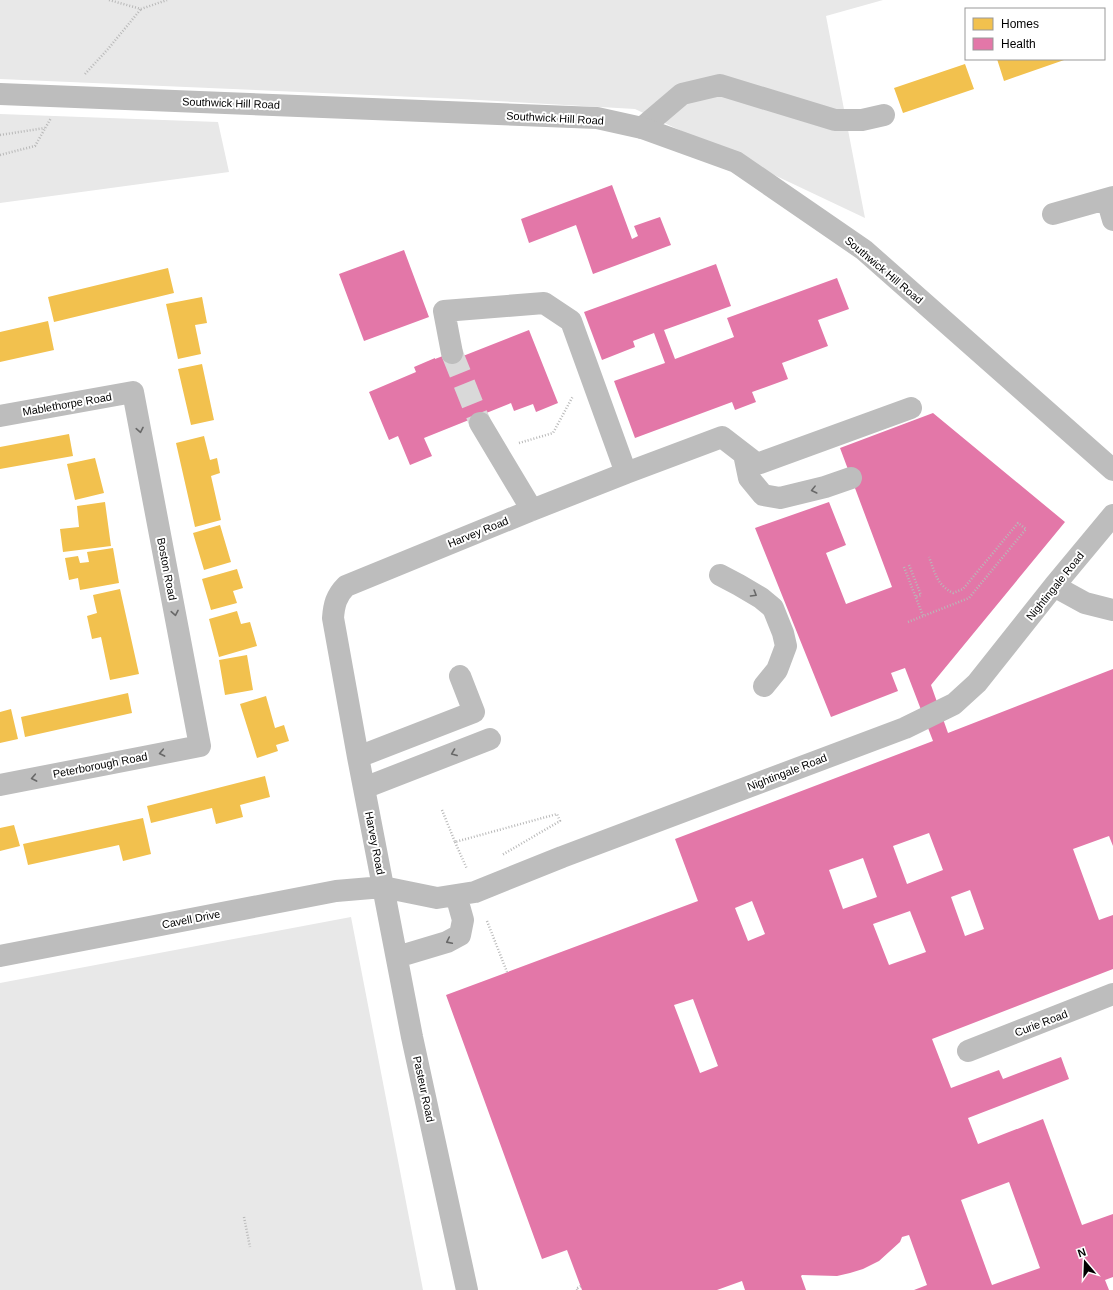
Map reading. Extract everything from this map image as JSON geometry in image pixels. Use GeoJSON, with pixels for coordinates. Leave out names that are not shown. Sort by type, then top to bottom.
{"type":"FeatureCollection","features":[{"type":"Feature","properties":{"kind":"street"},"geometry":{"type":"LineString","coordinates":[[642,128],[682,94],[720,85],[835,120],[862,120],[884,115]]}},
{"type":"Feature","properties":{"kind":"street","name":"Southwick Hill Road"},"geometry":{"type":"LineString","coordinates":[[0,94],[597,118],[642,128],[736,162],[864,250],[1113,470]]}},
{"type":"Feature","properties":{"kind":"street"},"geometry":{"type":"LineString","coordinates":[[1053,214],[1110,198],[1113,220]]}},
{"type":"Feature","properties":{"kind":"street"},"geometry":{"type":"LineString","coordinates":[[452,353],[444,311],[544,303],[571,321],[626,473]]}},
{"type":"Feature","properties":{"kind":"street","name":"Mablethorpe Road"},"geometry":{"type":"LineString","coordinates":[[0,416],[133,392]]}},
{"type":"Feature","properties":{"kind":"street","name":"Boston Road"},"geometry":{"type":"LineString","coordinates":[[133,392],[200,746]]}},
{"type":"Feature","properties":{"kind":"street"},"geometry":{"type":"LineString","coordinates":[[848,471],[780,484],[766,479],[751,459],[911,408]]}},
{"type":"Feature","properties":{"kind":"street"},"geometry":{"type":"LineString","coordinates":[[480,423],[532,510]]}},
{"type":"Feature","properties":{"kind":"street","name":"Harvey Road"},"geometry":{"type":"LineString","coordinates":[[383,887],[333,618],[335,603],[340,592],[346,586],[532,510],[722,437],[751,459]]}},
{"type":"Feature","properties":{"kind":"street","name":"Nightingale Road"},"geometry":{"type":"LineString","coordinates":[[383,887],[437,898],[475,892],[562,857],[897,730],[954,704],[977,683],[1113,515]]}},
{"type":"Feature","properties":{"kind":"street"},"geometry":{"type":"LineString","coordinates":[[720,575],[761,598],[773,608],[783,632],[786,646],[777,670],[764,686]]}},
{"type":"Feature","properties":{"kind":"street"},"geometry":{"type":"LineString","coordinates":[[1054,586],[1085,603],[1113,610]]}},
{"type":"Feature","properties":{"kind":"street"},"geometry":{"type":"LineString","coordinates":[[360,766],[474,712],[460,676]]}},
{"type":"Feature","properties":{"kind":"street"},"geometry":{"type":"LineString","coordinates":[[360,766],[488,732]]}},
{"type":"Feature","properties":{"kind":"street","name":"Peterborough Road"},"geometry":{"type":"LineString","coordinates":[[0,785],[200,746]]}},
{"type":"Feature","properties":{"kind":"street","name":"Cavell Drive"},"geometry":{"type":"LineString","coordinates":[[0,956],[280,902],[336,892],[383,887]]}},
{"type":"Feature","properties":{"kind":"street","name":"Pasteur Road"},"geometry":{"type":"LineString","coordinates":[[383,887],[412,1036],[468,1290]]}},
{"type":"Feature","properties":{"kind":"street"},"geometry":{"type":"LineString","coordinates":[[397,957],[447,942],[460,935],[463,920],[456,895]]}},
{"type":"Feature","properties":{"kind":"street","name":"Curie Road"},"geometry":{"type":"LineString","coordinates":[[968,1051],[1113,994]]}},
{"type":"Feature","properties":{"kind":"path"},"geometry":{"type":"LineString","coordinates":[[109,0],[142,9]]}},
{"type":"Feature","properties":{"kind":"path"},"geometry":{"type":"LineString","coordinates":[[0,155],[35,146],[64,97],[142,9],[167,0]]}},
{"type":"Feature","properties":{"kind":"path"},"geometry":{"type":"LineString","coordinates":[[0,135],[45,128]]}},
{"type":"Feature","properties":{"kind":"path"},"geometry":{"type":"LineString","coordinates":[[496,451],[553,433],[588,370]]}},
{"type":"Feature","properties":{"kind":"path"},"geometry":{"type":"LineString","coordinates":[[908,622],[969,598],[1026,529],[1018,523],[963,589],[953,593],[945,589],[936,578],[929,557]]}},
{"type":"Feature","properties":{"kind":"path"},"geometry":{"type":"LineString","coordinates":[[908,565],[921,595],[916,597]]}},
{"type":"Feature","properties":{"kind":"path"},"geometry":{"type":"LineString","coordinates":[[904,567],[923,616]]}},
{"type":"Feature","properties":{"kind":"path"},"geometry":{"type":"LineString","coordinates":[[455,842],[468,874]]}},
{"type":"Feature","properties":{"kind":"path"},"geometry":{"type":"LineString","coordinates":[[244,1216],[250,1247]]}},
{"type":"Feature","properties":{"kind":"path"},"geometry":{"type":"LineString","coordinates":[[576,1290],[576,1288],[581,1286]]}},
{"type":"Feature","properties":{"kind":"shaded area"},"geometry":{"type":"Polygon","coordinates":[[[0,0],[883,0],[826,16],[865,218],[635,109],[461,99],[0,79],[0,0]]]}},
{"type":"Feature","properties":{"kind":"shaded area"},"geometry":{"type":"Polygon","coordinates":[[[0,114],[218,122],[229,172],[0,203],[0,114]]]}},
{"type":"Feature","properties":{"kind":"shaded area"},"geometry":{"type":"Polygon","coordinates":[[[351,917],[423,1290],[0,1290],[0,983],[351,917]]]}},
{"type":"Feature","properties":{"kind":"building: Homes"},"geometry":{"type":"Polygon","coordinates":[[[997,60],[1064,60],[1004,81],[997,60]]]}},
{"type":"Feature","properties":{"kind":"building: Homes"},"geometry":{"type":"Polygon","coordinates":[[[965,64],[974,89],[903,113],[894,88],[965,64]]]}},
{"type":"Feature","properties":{"kind":"building: Homes"},"geometry":{"type":"Polygon","coordinates":[[[168,268],[174,293],[54,322],[48,297],[168,268]]]}},
{"type":"Feature","properties":{"kind":"building: Homes"},"geometry":{"type":"Polygon","coordinates":[[[202,297],[207,323],[195,325],[201,354],[178,359],[166,304],[202,297]]]}},
{"type":"Feature","properties":{"kind":"building: Homes"},"geometry":{"type":"Polygon","coordinates":[[[48,321],[54,350],[0,362],[0,332],[48,321]]]}},
{"type":"Feature","properties":{"kind":"building: Homes"},"geometry":{"type":"Polygon","coordinates":[[[202,364],[214,420],[191,425],[178,369],[202,364]]]}},
{"type":"Feature","properties":{"kind":"building: Homes"},"geometry":{"type":"Polygon","coordinates":[[[69,434],[73,456],[0,469],[0,447],[69,434]]]}},
{"type":"Feature","properties":{"kind":"building: Homes"},"geometry":{"type":"Polygon","coordinates":[[[204,436],[210,460],[217,458],[220,473],[211,476],[221,520],[195,527],[176,443],[204,436]]]}},
{"type":"Feature","properties":{"kind":"building: Homes"},"geometry":{"type":"Polygon","coordinates":[[[95,458],[104,493],[75,500],[67,464],[95,458]]]}},
{"type":"Feature","properties":{"kind":"building: Homes"},"geometry":{"type":"Polygon","coordinates":[[[105,502],[111,546],[63,552],[60,529],[79,527],[77,506],[105,502]]]}},
{"type":"Feature","properties":{"kind":"building: Homes"},"geometry":{"type":"Polygon","coordinates":[[[220,525],[231,562],[204,570],[193,533],[220,525]]]}},
{"type":"Feature","properties":{"kind":"building: Homes"},"geometry":{"type":"Polygon","coordinates":[[[113,548],[119,583],[80,590],[78,578],[69,580],[65,558],[78,556],[80,563],[89,562],[87,552],[113,548]]]}},
{"type":"Feature","properties":{"kind":"building: Homes"},"geometry":{"type":"Polygon","coordinates":[[[237,569],[243,588],[233,591],[237,603],[211,610],[202,579],[237,569]]]}},
{"type":"Feature","properties":{"kind":"building: Homes"},"geometry":{"type":"Polygon","coordinates":[[[120,589],[139,674],[110,680],[101,637],[92,639],[87,616],[97,613],[93,595],[120,589]]]}},
{"type":"Feature","properties":{"kind":"building: Homes"},"geometry":{"type":"Polygon","coordinates":[[[237,611],[241,624],[250,622],[257,646],[219,657],[209,619],[237,611]]]}},
{"type":"Feature","properties":{"kind":"building: Homes"},"geometry":{"type":"Polygon","coordinates":[[[247,655],[253,690],[225,695],[219,660],[247,655]]]}},
{"type":"Feature","properties":{"kind":"building: Homes"},"geometry":{"type":"Polygon","coordinates":[[[128,693],[132,713],[25,737],[21,717],[128,693]]]}},
{"type":"Feature","properties":{"kind":"building: Homes"},"geometry":{"type":"Polygon","coordinates":[[[266,696],[275,728],[284,725],[289,741],[276,745],[278,751],[257,758],[240,704],[266,696]]]}},
{"type":"Feature","properties":{"kind":"building: Homes"},"geometry":{"type":"Polygon","coordinates":[[[11,709],[18,739],[0,743],[0,712],[11,709]]]}},
{"type":"Feature","properties":{"kind":"building: Homes"},"geometry":{"type":"Polygon","coordinates":[[[265,776],[270,797],[240,805],[243,817],[216,824],[212,808],[151,823],[147,806],[265,776]]]}},
{"type":"Feature","properties":{"kind":"building: Homes"},"geometry":{"type":"Polygon","coordinates":[[[143,818],[151,854],[123,861],[119,845],[28,865],[23,844],[143,818]]]}},
{"type":"Feature","properties":{"kind":"building: Homes"},"geometry":{"type":"Polygon","coordinates":[[[14,825],[20,846],[0,851],[0,828],[14,825]]]}},
{"type":"Feature","properties":{"kind":"building: Health"},"geometry":{"type":"Polygon","coordinates":[[[612,185],[632,239],[638,236],[634,226],[660,217],[671,245],[593,274],[576,225],[529,243],[521,219],[612,185]]]}},
{"type":"Feature","properties":{"kind":"building: Health"},"geometry":{"type":"Polygon","coordinates":[[[404,250],[429,317],[364,341],[339,274],[404,250]]]}},
{"type":"Feature","properties":{"kind":"building: Health"},"geometry":{"type":"Polygon","coordinates":[[[716,264],[731,306],[664,330],[675,359],[734,337],[727,318],[837,278],[849,309],[818,320],[828,346],[782,363],[788,379],[752,392],[756,402],[735,410],[732,402],[635,438],[614,381],[665,363],[654,333],[633,341],[635,347],[602,360],[584,312],[716,264]]]}},
{"type":"Feature","properties":{"kind":"building: Health"},"geometry":{"type":"Polygon","coordinates":[[[529,330],[558,403],[536,412],[533,404],[514,411],[511,403],[424,438],[432,456],[410,465],[398,436],[389,440],[369,392],[416,372],[414,367],[435,358],[461,349],[463,356],[529,330]]]}},
{"type":"Feature","properties":{"kind":"building: Health"},"geometry":{"type":"Polygon","coordinates":[[[933,413],[1065,522],[931,685],[948,733],[1113,669],[1113,846],[1109,836],[1073,849],[1099,920],[1113,915],[1113,969],[932,1039],[951,1088],[999,1070],[1003,1079],[1061,1057],[1069,1079],[968,1118],[978,1144],[1043,1119],[1082,1225],[1113,1214],[1113,1277],[1105,1280],[1109,1290],[914,1290],[927,1285],[909,1235],[902,1237],[900,1242],[879,1261],[863,1269],[837,1276],[802,1275],[801,1276],[806,1290],[745,1290],[742,1281],[717,1290],[582,1290],[567,1250],[542,1259],[446,995],[698,901],[675,839],[933,741],[905,668],[891,673],[898,691],[831,717],[755,528],[829,502],[846,545],[826,553],[846,604],[892,587],[840,448],[933,413]],[[929,833],[893,846],[907,884],[943,870],[929,833]],[[863,858],[829,870],[843,909],[877,897],[863,858]],[[970,890],[951,897],[965,936],[984,929],[970,890]],[[752,901],[735,908],[748,941],[765,934],[752,901]],[[910,911],[873,924],[889,965],[926,952],[910,911]],[[693,999],[674,1005],[700,1073],[718,1066],[693,999]],[[1009,1182],[961,1200],[992,1285],[1040,1268],[1009,1182]]]}},
{"type":"Feature","properties":{"kind":"tunnel"},"geometry":{"type":"LineString","coordinates":[[452,353],[480,423]]}}]}
